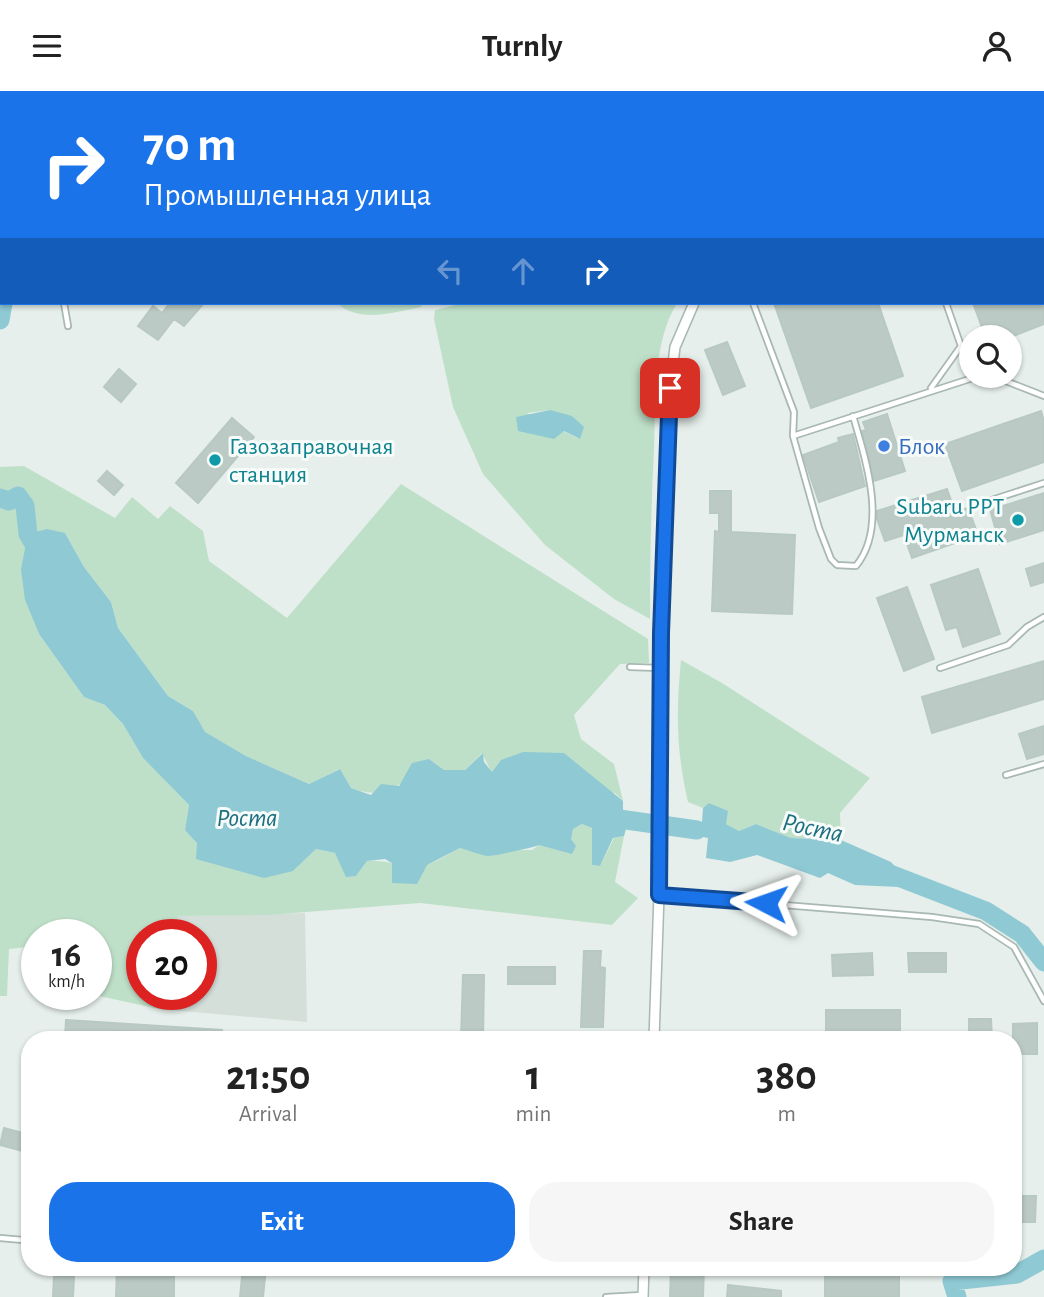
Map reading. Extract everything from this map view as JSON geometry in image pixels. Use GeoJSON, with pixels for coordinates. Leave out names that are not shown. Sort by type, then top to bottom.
{"type":"FeatureCollection","features":[{"type":"Feature","properties":{"kind":"street"},"geometry":{"type":"LineString","coordinates":[[654,1031],[659,895],[660,668],[670,388],[675,347],[693,305]]}},
{"type":"Feature","properties":{"kind":"street"},"geometry":{"type":"LineString","coordinates":[[643,1296],[644,1276]]}},
{"type":"Feature","properties":{"kind":"lane"},"geometry":{"type":"LineString","coordinates":[[64,305],[68,326]]}},
{"type":"Feature","properties":{"kind":"lane"},"geometry":{"type":"LineString","coordinates":[[754,305],[794,412],[793,436],[819,528],[831,559],[837,565],[856,566],[865,555],[873,485],[853,416]]}},
{"type":"Feature","properties":{"kind":"lane"},"geometry":{"type":"LineString","coordinates":[[930,389],[961,346],[947,305]]}},
{"type":"Feature","properties":{"kind":"lane"},"geometry":{"type":"LineString","coordinates":[[793,436],[959,381]]}},
{"type":"Feature","properties":{"kind":"lane"},"geometry":{"type":"LineString","coordinates":[[1022,387],[1044,396]]}},
{"type":"Feature","properties":{"kind":"lane"},"geometry":{"type":"LineString","coordinates":[[973,506],[1044,483]]}},
{"type":"Feature","properties":{"kind":"lane"},"geometry":{"type":"LineString","coordinates":[[940,668],[1008,645],[1027,627],[1044,617]]}},
{"type":"Feature","properties":{"kind":"lane"},"geometry":{"type":"LineString","coordinates":[[630,667],[660,668]]}},
{"type":"Feature","properties":{"kind":"lane"},"geometry":{"type":"LineString","coordinates":[[1006,775],[1044,764]]}},
{"type":"Feature","properties":{"kind":"lane"},"geometry":{"type":"LineString","coordinates":[[659,895],[932,917],[979,924],[1014,947],[1044,1001]]}},
{"type":"Feature","properties":{"kind":"lane"},"geometry":{"type":"LineString","coordinates":[[0,1238],[21,1240]]}},
{"type":"Feature","properties":{"kind":"lane"},"geometry":{"type":"LineString","coordinates":[[606,1297],[643,1296]]}},
{"type":"Feature","properties":{"kind":"shaded area"},"geometry":{"type":"Polygon","coordinates":[[[305,913],[307,1022],[170,1010],[217,1010],[217,919],[176,919],[177,916],[305,913]]]}},
{"type":"Feature","properties":{"kind":"green space"},"geometry":{"type":"Polygon","coordinates":[[[340,305],[422,305],[378,315],[366,315],[340,305]]]}},
{"type":"Feature","properties":{"kind":"green space"},"geometry":{"type":"Polygon","coordinates":[[[456,305],[676,305],[663,337],[657,374],[650,619],[614,599],[545,545],[483,474],[453,407],[434,319],[435,310],[456,305]],[[550,410],[527,413],[579,439],[550,410]]]}},
{"type":"Feature","properties":{"kind":"green space"},"geometry":{"type":"Polygon","coordinates":[[[24,466],[115,518],[132,497],[158,519],[170,506],[203,531],[209,561],[287,618],[401,484],[648,639],[649,663],[620,664],[574,715],[581,739],[614,764],[623,801],[615,793],[492,773],[482,753],[465,770],[444,770],[429,759],[394,788],[375,793],[351,788],[339,769],[309,784],[246,756],[204,732],[193,711],[168,696],[118,628],[111,602],[84,567],[65,533],[25,600],[39,634],[84,697],[105,705],[123,724],[143,758],[189,805],[185,830],[293,871],[316,849],[335,853],[356,876],[367,861],[422,866],[460,848],[490,856],[507,850],[532,850],[539,845],[570,839],[573,829],[582,824],[592,828],[592,865],[600,866],[614,838],[624,836],[615,882],[638,898],[612,925],[420,903],[268,915],[126,919],[126,1002],[112,999],[112,919],[21,919],[21,948],[9,949],[7,996],[0,996],[0,467],[24,466]]]}},
{"type":"Feature","properties":{"kind":"green space"},"geometry":{"type":"Polygon","coordinates":[[[681,660],[722,683],[870,778],[840,813],[841,840],[791,838],[756,824],[739,831],[726,824],[710,803],[703,808],[688,802],[678,731],[681,660]]]}},
{"type":"Feature","properties":{"kind":"water"},"geometry":{"type":"Polygon","coordinates":[[[550,410],[572,416],[584,427],[580,439],[564,431],[554,439],[518,431],[516,417],[550,410]]]}},
{"type":"Feature","properties":{"kind":"water","name":"Роста"},"geometry":{"type":"Polygon","coordinates":[[[47,529],[65,533],[84,567],[111,602],[118,628],[168,696],[193,711],[205,732],[246,756],[309,784],[340,769],[351,788],[371,795],[381,784],[399,786],[412,763],[429,759],[444,770],[465,770],[483,753],[484,762],[492,772],[501,760],[523,752],[564,753],[623,801],[623,823],[626,829],[624,836],[613,838],[600,866],[592,865],[592,828],[582,824],[573,829],[571,839],[576,846],[572,854],[539,845],[488,856],[460,848],[427,865],[417,884],[392,883],[392,863],[385,859],[367,861],[356,876],[346,877],[335,853],[316,849],[293,871],[264,878],[196,859],[197,843],[185,830],[189,805],[143,758],[123,724],[105,705],[84,697],[39,634],[25,600],[21,569],[28,534],[47,529]]]}},
{"type":"Feature","properties":{"kind":"water","name":"Роста"},"geometry":{"type":"Polygon","coordinates":[[[709,803],[728,811],[726,824],[739,831],[756,824],[791,838],[841,840],[891,862],[903,876],[899,887],[855,885],[828,873],[820,878],[757,855],[730,862],[706,858],[708,838],[670,830],[671,824],[702,822],[703,808],[709,803]]]}},
{"type":"Feature","properties":{"kind":"building"},"geometry":{"type":"Polygon","coordinates":[[[168,305],[202,305],[184,326],[174,319],[158,340],[138,326],[153,306],[162,313],[168,305]]]}},
{"type":"Feature","properties":{"kind":"building"},"geometry":{"type":"Polygon","coordinates":[[[775,305],[879,305],[903,376],[811,408],[775,305]]]}},
{"type":"Feature","properties":{"kind":"building"},"geometry":{"type":"Polygon","coordinates":[[[974,305],[1044,305],[1044,324],[1022,333],[1022,325],[981,325],[974,305]]]}},
{"type":"Feature","properties":{"kind":"building"},"geometry":{"type":"Polygon","coordinates":[[[727,342],[745,386],[723,395],[705,350],[727,342]]]}},
{"type":"Feature","properties":{"kind":"building"},"geometry":{"type":"Polygon","coordinates":[[[119,369],[136,384],[121,402],[104,387],[119,369]]]}},
{"type":"Feature","properties":{"kind":"building"},"geometry":{"type":"Polygon","coordinates":[[[1041,411],[1044,421],[1044,462],[962,491],[945,444],[1041,411]]]}},
{"type":"Feature","properties":{"kind":"building","name":"Блок"},"geometry":{"type":"Polygon","coordinates":[[[887,414],[905,471],[874,481],[862,431],[866,430],[863,422],[887,414]]]}},
{"type":"Feature","properties":{"kind":"building","name":"Газозаправочная станция"},"geometry":{"type":"Polygon","coordinates":[[[232,418],[254,437],[198,503],[176,483],[232,418]]]}},
{"type":"Feature","properties":{"kind":"building"},"geometry":{"type":"Polygon","coordinates":[[[853,434],[865,486],[819,502],[803,455],[839,442],[838,438],[853,434]]]}},
{"type":"Feature","properties":{"kind":"building"},"geometry":{"type":"Polygon","coordinates":[[[107,471],[123,485],[114,495],[98,481],[107,471]]]}},
{"type":"Feature","properties":{"kind":"building"},"geometry":{"type":"Polygon","coordinates":[[[947,489],[955,512],[968,508],[978,535],[912,558],[904,535],[885,541],[877,511],[947,489]]]}},
{"type":"Feature","properties":{"kind":"building"},"geometry":{"type":"Polygon","coordinates":[[[710,491],[731,491],[731,532],[795,535],[792,614],[712,611],[715,531],[719,532],[719,513],[710,513],[710,491]]]}},
{"type":"Feature","properties":{"kind":"building","name":"Subaru РРТ Мурманск"},"geometry":{"type":"Polygon","coordinates":[[[1044,493],[1044,530],[1000,544],[990,510],[1044,493]]]}},
{"type":"Feature","properties":{"kind":"building"},"geometry":{"type":"Polygon","coordinates":[[[1044,563],[1044,582],[1031,586],[1026,569],[1044,563]]]}},
{"type":"Feature","properties":{"kind":"building"},"geometry":{"type":"Polygon","coordinates":[[[978,569],[1000,634],[963,647],[957,627],[946,630],[931,585],[978,569]]]}},
{"type":"Feature","properties":{"kind":"building"},"geometry":{"type":"Polygon","coordinates":[[[907,587],[934,659],[904,671],[877,598],[907,587]]]}},
{"type":"Feature","properties":{"kind":"building"},"geometry":{"type":"Polygon","coordinates":[[[1044,661],[1044,699],[932,733],[922,697],[1044,661]]]}},
{"type":"Feature","properties":{"kind":"building"},"geometry":{"type":"Polygon","coordinates":[[[1044,726],[1044,754],[1027,759],[1019,734],[1044,726]]]}},
{"type":"Feature","properties":{"kind":"building"},"geometry":{"type":"Polygon","coordinates":[[[584,951],[601,951],[600,967],[605,968],[603,1027],[581,1027],[584,951]]]}},
{"type":"Feature","properties":{"kind":"building"},"geometry":{"type":"Polygon","coordinates":[[[872,953],[873,975],[833,976],[832,955],[872,953]]]}},
{"type":"Feature","properties":{"kind":"building"},"geometry":{"type":"Polygon","coordinates":[[[908,953],[946,953],[946,972],[909,972],[908,953]]]}},
{"type":"Feature","properties":{"kind":"building"},"geometry":{"type":"Polygon","coordinates":[[[508,967],[555,967],[555,984],[508,984],[508,967]]]}},
{"type":"Feature","properties":{"kind":"building"},"geometry":{"type":"Polygon","coordinates":[[[463,975],[484,975],[483,1031],[461,1031],[463,975]]]}},
{"type":"Feature","properties":{"kind":"building"},"geometry":{"type":"Polygon","coordinates":[[[826,1010],[900,1010],[900,1031],[826,1031],[826,1010]]]}},
{"type":"Feature","properties":{"kind":"building"},"geometry":{"type":"Polygon","coordinates":[[[969,1019],[991,1019],[992,1031],[969,1031],[969,1019]]]}},
{"type":"Feature","properties":{"kind":"building"},"geometry":{"type":"Polygon","coordinates":[[[66,1020],[222,1030],[222,1031],[65,1031],[66,1020]]]}},
{"type":"Feature","properties":{"kind":"building"},"geometry":{"type":"Polygon","coordinates":[[[1037,1023],[1037,1054],[1022,1054],[1022,1031],[1013,1031],[1013,1024],[1037,1023]]]}},
{"type":"Feature","properties":{"kind":"building"},"geometry":{"type":"Polygon","coordinates":[[[4,1128],[21,1133],[21,1151],[0,1145],[4,1128]]]}},
{"type":"Feature","properties":{"kind":"building"},"geometry":{"type":"Polygon","coordinates":[[[1022,1196],[1036,1196],[1035,1222],[1022,1222],[1022,1196]]]}},
{"type":"Feature","properties":{"kind":"building"},"geometry":{"type":"Polygon","coordinates":[[[54,1276],[74,1277],[73,1297],[53,1297],[54,1276]]]}},
{"type":"Feature","properties":{"kind":"building"},"geometry":{"type":"Polygon","coordinates":[[[117,1276],[174,1276],[174,1297],[116,1297],[117,1276]]]}},
{"type":"Feature","properties":{"kind":"building"},"geometry":{"type":"Polygon","coordinates":[[[242,1276],[265,1276],[263,1297],[240,1297],[242,1276]]]}},
{"type":"Feature","properties":{"kind":"building"},"geometry":{"type":"Polygon","coordinates":[[[671,1276],[704,1276],[703,1297],[670,1297],[671,1276]]]}},
{"type":"Feature","properties":{"kind":"building"},"geometry":{"type":"Polygon","coordinates":[[[825,1276],[899,1276],[899,1297],[825,1297],[825,1276]]]}},
{"type":"Feature","properties":{"kind":"building"},"geometry":{"type":"Polygon","coordinates":[[[728,1285],[781,1291],[781,1297],[727,1297],[728,1285]]]}},
{"type":"Feature","properties":{"kind":"waterway","name":"Роста"},"geometry":{"type":"LineString","coordinates":[[0,320],[3,305]]}},
{"type":"Feature","properties":{"kind":"waterway","name":"Роста"},"geometry":{"type":"LineString","coordinates":[[0,498],[9,501],[18,496],[25,506],[28,534],[42,557]]}},
{"type":"Feature","properties":{"kind":"waterway","name":"Роста"},"geometry":{"type":"LineString","coordinates":[[598,816],[697,830]]}},
{"type":"Feature","properties":{"kind":"waterway","name":"Роста"},"geometry":{"type":"LineString","coordinates":[[880,870],[986,911],[1022,934],[1044,962]]}},
{"type":"Feature","properties":{"kind":"waterway","name":"Роста"},"geometry":{"type":"LineString","coordinates":[[1022,1271],[1044,1259]]}},
{"type":"Feature","properties":{"kind":"waterway","name":"Роста"},"geometry":{"type":"LineString","coordinates":[[957,1297],[952,1281],[998,1276]]}},
{"type":"Feature","properties":{"kind":"place","name":"Блок"},"geometry":{"type":"Point","coordinates":[884,446]}},
{"type":"Feature","properties":{"kind":"place","name":"Газозаправочная станция"},"geometry":{"type":"Point","coordinates":[215,460]}},
{"type":"Feature","properties":{"kind":"place","name":"Subaru РРТ Мурманск"},"geometry":{"type":"Point","coordinates":[1018,520]}},
{"type":"Feature","properties":{"kind":"route"},"geometry":{"type":"LineString","coordinates":[[670,388],[661,633],[659,895],[766,903]]}}]}
